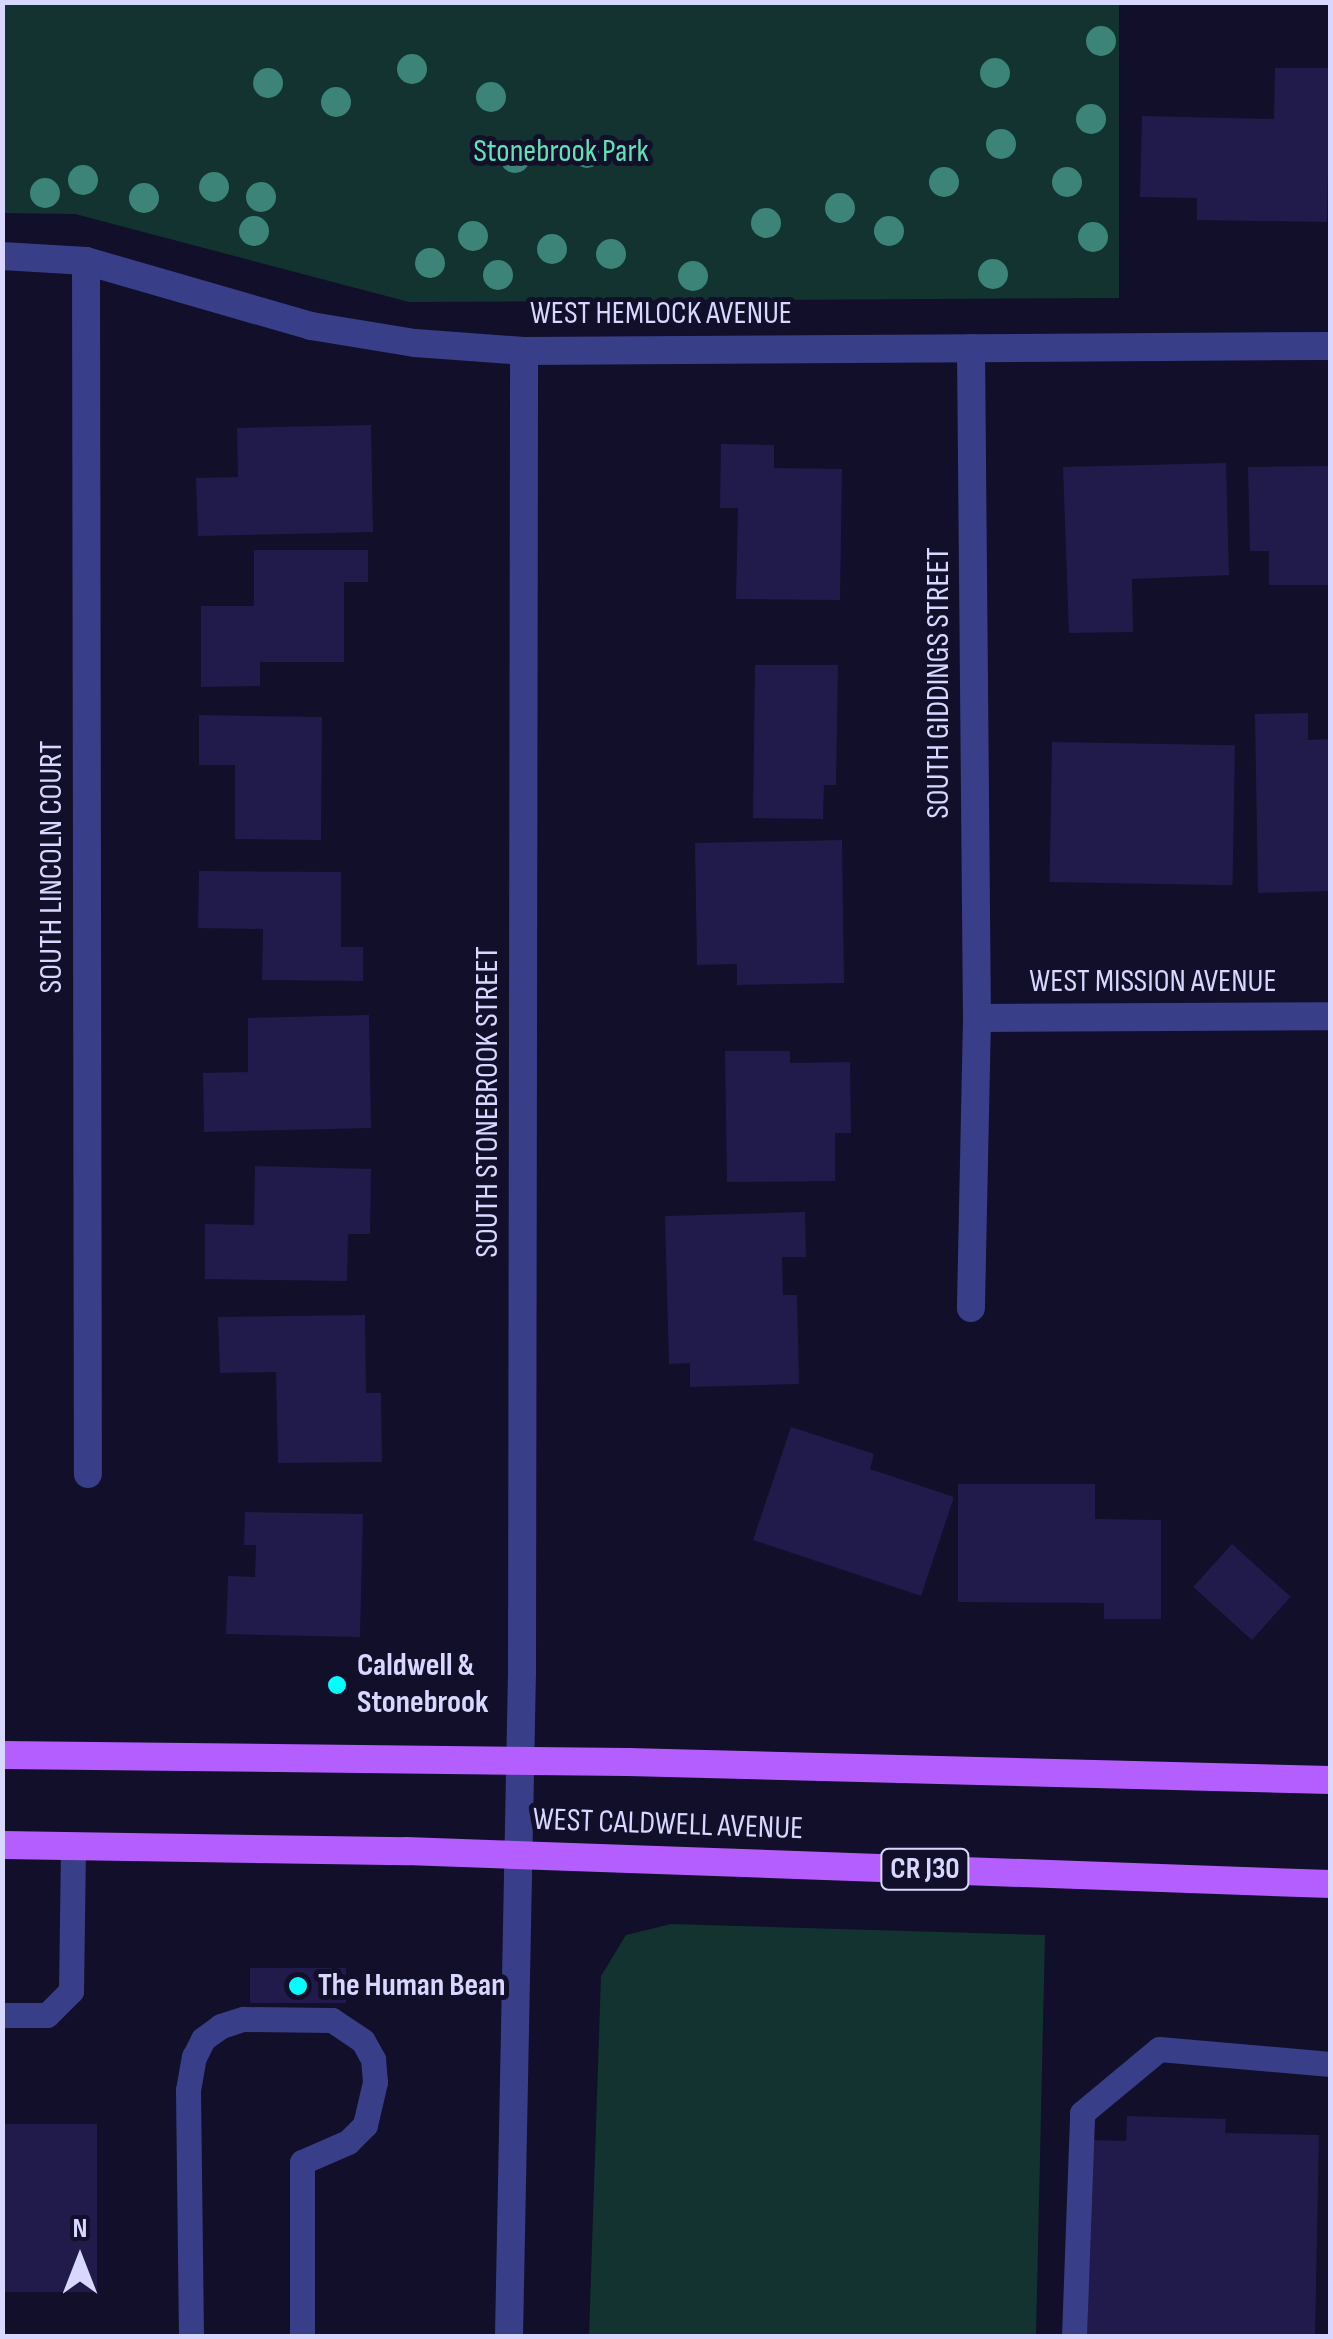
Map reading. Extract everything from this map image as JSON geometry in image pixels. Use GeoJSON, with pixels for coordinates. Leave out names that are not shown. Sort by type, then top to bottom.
{"type":"FeatureCollection","features":[{"type":"Feature","properties":{"kind":"main road","name":"WEST CALDWELL AVENUE"},"geometry":{"type":"LineString","coordinates":[[2,1755],[1330,1780]]}},
{"type":"Feature","properties":{"kind":"main road","name":"WEST CALDWELL AVENUE"},"geometry":{"type":"LineString","coordinates":[[2,1845],[519,1854],[1330,1884]]}},
{"type":"Feature","properties":{"kind":"street","name":"WEST HEMLOCK AVENUE"},"geometry":{"type":"LineString","coordinates":[[2,256],[86,261],[310,326],[415,343],[524,350],[1330,346]]}},
{"type":"Feature","properties":{"kind":"street","name":"SOUTH LINCOLN COURT"},"geometry":{"type":"LineString","coordinates":[[86,261],[88,1474]]}},
{"type":"Feature","properties":{"kind":"street","name":"SOUTH GIDDINGS STREET"},"geometry":{"type":"LineString","coordinates":[[972,348],[977,1018],[972,1308]]}},
{"type":"Feature","properties":{"kind":"street","name":"SOUTH STONEBROOK STREET"},"geometry":{"type":"LineString","coordinates":[[509,2336],[520,1762],[524,350]]}},
{"type":"Feature","properties":{"kind":"street","name":"WEST MISSION AVENUE"},"geometry":{"type":"LineString","coordinates":[[977,1018],[1330,1016]]}},
{"type":"Feature","properties":{"kind":"lane"},"geometry":{"type":"LineString","coordinates":[[2,2015],[47,2015],[70,1991],[73,1847]]}},
{"type":"Feature","properties":{"kind":"lane"},"geometry":{"type":"LineString","coordinates":[[191,2336],[188,2090],[194,2057],[203,2039],[221,2026],[243,2019],[332,2020],[363,2041],[373,2059],[376,2082],[365,2124],[348,2142],[302,2162],[302,2336]]}},
{"type":"Feature","properties":{"kind":"lane"},"geometry":{"type":"LineString","coordinates":[[1074,2336],[1082,2113],[1160,2050],[1330,2064]]}},
{"type":"Feature","properties":{"kind":"green space","name":"Stonebrook Park"},"geometry":{"type":"Polygon","coordinates":[[[3,2],[1119,3],[1119,298],[409,302],[75,214],[3,213],[3,2]]]}},
{"type":"Feature","properties":{"kind":"green space"},"geometry":{"type":"Polygon","coordinates":[[[671,1924],[1045,1935],[1036,2336],[589,2336],[601,1976],[626,1935],[671,1924]]]}},
{"type":"Feature","properties":{"kind":"building"},"geometry":{"type":"Polygon","coordinates":[[[1275,68],[1330,68],[1327,222],[1197,220],[1197,198],[1140,197],[1142,116],[1274,119],[1275,68]]]}},
{"type":"Feature","properties":{"kind":"building"},"geometry":{"type":"Polygon","coordinates":[[[371,425],[373,532],[198,536],[196,478],[238,477],[237,428],[371,425]]]}},
{"type":"Feature","properties":{"kind":"building"},"geometry":{"type":"Polygon","coordinates":[[[721,444],[774,445],[774,468],[842,469],[840,600],[736,599],[738,508],[720,508],[721,444]]]}},
{"type":"Feature","properties":{"kind":"building"},"geometry":{"type":"Polygon","coordinates":[[[1226,463],[1229,575],[1132,579],[1133,632],[1069,633],[1063,467],[1226,463]]]}},
{"type":"Feature","properties":{"kind":"building"},"geometry":{"type":"Polygon","coordinates":[[[1330,466],[1330,585],[1269,585],[1269,551],[1250,551],[1248,467],[1330,466]]]}},
{"type":"Feature","properties":{"kind":"building"},"geometry":{"type":"Polygon","coordinates":[[[254,550],[368,550],[368,582],[344,582],[344,662],[260,662],[260,686],[201,687],[201,606],[254,606],[254,550]]]}},
{"type":"Feature","properties":{"kind":"building"},"geometry":{"type":"Polygon","coordinates":[[[755,665],[838,665],[836,785],[824,785],[823,819],[753,818],[755,665]]]}},
{"type":"Feature","properties":{"kind":"building"},"geometry":{"type":"Polygon","coordinates":[[[1308,713],[1308,740],[1330,739],[1330,891],[1258,893],[1255,714],[1308,713]]]}},
{"type":"Feature","properties":{"kind":"building"},"geometry":{"type":"Polygon","coordinates":[[[199,715],[322,717],[321,840],[235,839],[235,765],[199,765],[199,715]]]}},
{"type":"Feature","properties":{"kind":"building"},"geometry":{"type":"Polygon","coordinates":[[[1052,742],[1235,745],[1233,885],[1050,882],[1052,742]]]}},
{"type":"Feature","properties":{"kind":"building"},"geometry":{"type":"Polygon","coordinates":[[[842,840],[844,983],[737,985],[737,964],[697,965],[695,843],[842,840]]]}},
{"type":"Feature","properties":{"kind":"building"},"geometry":{"type":"Polygon","coordinates":[[[199,871],[341,872],[341,947],[363,947],[363,981],[262,980],[263,929],[198,928],[199,871]]]}},
{"type":"Feature","properties":{"kind":"building"},"geometry":{"type":"Polygon","coordinates":[[[369,1015],[371,1128],[204,1132],[203,1073],[248,1072],[248,1018],[369,1015]]]}},
{"type":"Feature","properties":{"kind":"building"},"geometry":{"type":"Polygon","coordinates":[[[725,1051],[790,1051],[790,1063],[850,1062],[851,1133],[835,1133],[835,1181],[727,1182],[725,1051]]]}},
{"type":"Feature","properties":{"kind":"building"},"geometry":{"type":"Polygon","coordinates":[[[255,1166],[371,1169],[370,1234],[348,1234],[347,1281],[205,1279],[205,1224],[254,1225],[255,1166]]]}},
{"type":"Feature","properties":{"kind":"building"},"geometry":{"type":"Polygon","coordinates":[[[805,1212],[806,1257],[782,1257],[783,1295],[797,1295],[799,1384],[690,1387],[690,1363],[669,1364],[665,1216],[805,1212]]]}},
{"type":"Feature","properties":{"kind":"building"},"geometry":{"type":"Polygon","coordinates":[[[365,1315],[366,1393],[381,1393],[382,1462],[278,1463],[276,1372],[220,1373],[218,1317],[365,1315]]]}},
{"type":"Feature","properties":{"kind":"building"},"geometry":{"type":"Polygon","coordinates":[[[791,1427],[874,1454],[870,1469],[954,1497],[921,1596],[753,1540],[791,1427]]]}},
{"type":"Feature","properties":{"kind":"building"},"geometry":{"type":"Polygon","coordinates":[[[958,1484],[1095,1484],[1095,1519],[1161,1520],[1161,1619],[1104,1619],[1104,1603],[958,1602],[958,1484]]]}},
{"type":"Feature","properties":{"kind":"building"},"geometry":{"type":"Polygon","coordinates":[[[245,1512],[363,1514],[360,1637],[226,1634],[228,1576],[255,1577],[256,1545],[244,1545],[245,1512]]]}},
{"type":"Feature","properties":{"kind":"building"},"geometry":{"type":"Polygon","coordinates":[[[1232,1544],[1291,1597],[1252,1640],[1193,1587],[1232,1544]]]}},
{"type":"Feature","properties":{"kind":"building","name":"The Human Bean"},"geometry":{"type":"Polygon","coordinates":[[[250,1968],[346,1968],[346,2003],[250,2003],[250,1968]]]}},
{"type":"Feature","properties":{"kind":"building"},"geometry":{"type":"Polygon","coordinates":[[[1127,2116],[1226,2119],[1225,2133],[1319,2135],[1315,2336],[1087,2336],[1090,2140],[1126,2141],[1127,2116]]]}},
{"type":"Feature","properties":{"kind":"building"},"geometry":{"type":"Polygon","coordinates":[[[2,2124],[97,2124],[97,2292],[2,2292],[2,2124]]]}},
{"type":"Feature","properties":{"kind":"place","name":"Caldwell & Stonebrook"},"geometry":{"type":"Point","coordinates":[337,1685]}},
{"type":"Feature","properties":{"kind":"place","name":"The Human Bean"},"geometry":{"type":"Point","coordinates":[298,1986]}}]}
